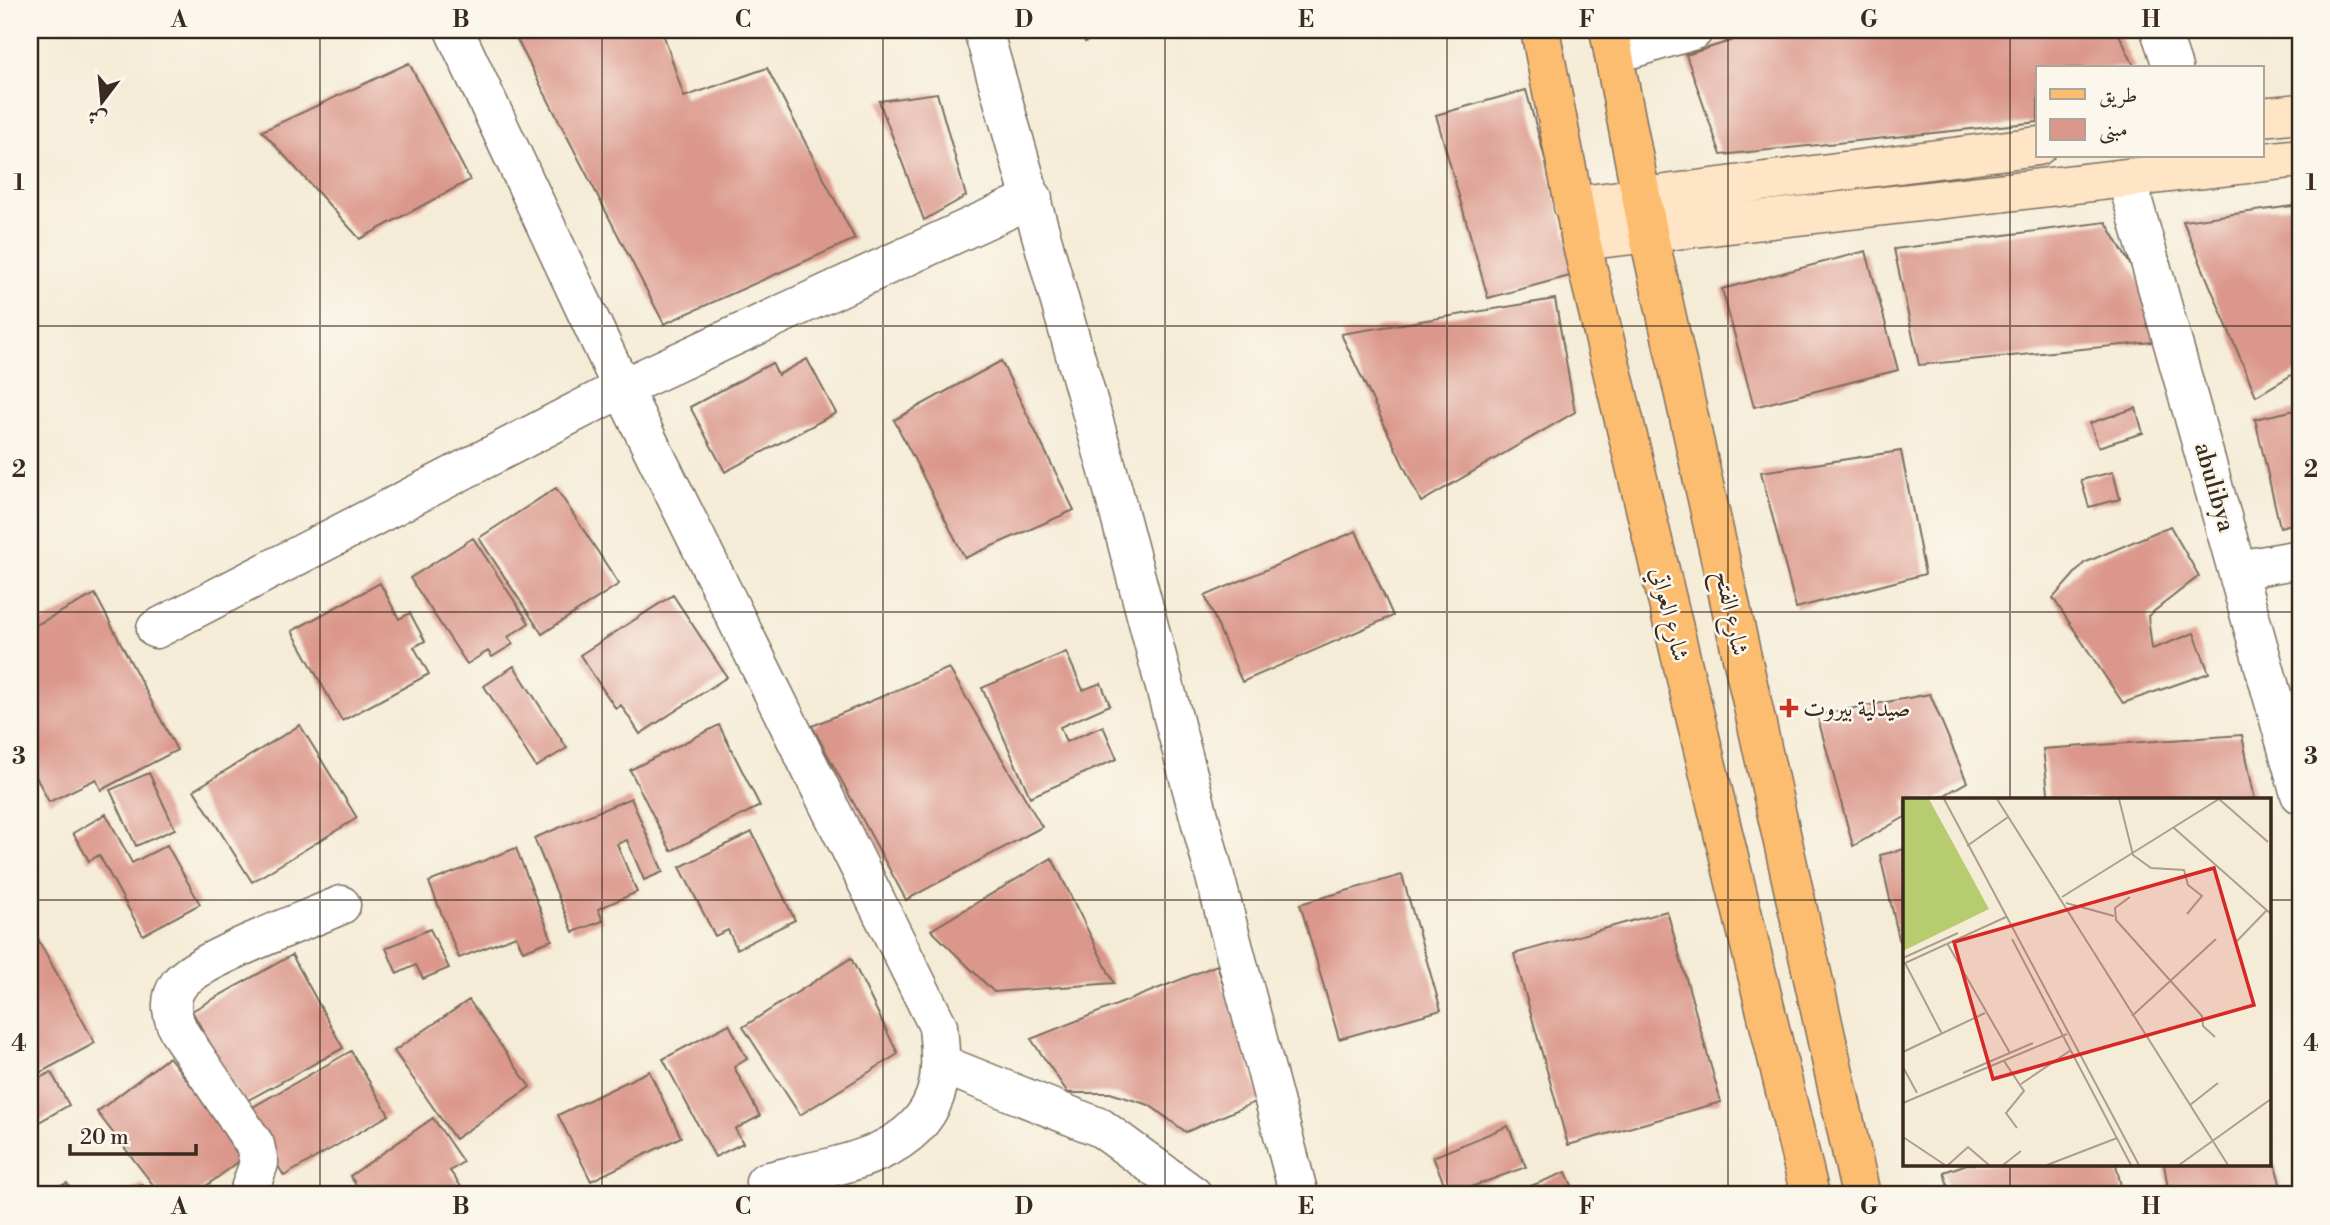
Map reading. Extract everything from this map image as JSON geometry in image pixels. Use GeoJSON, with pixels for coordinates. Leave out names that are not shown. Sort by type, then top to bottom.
{"type":"FeatureCollection","features":[{"type":"Feature","properties":{"kind":"main road","name":"شارع العواتي"},"geometry":{"type":"LineString","coordinates":[[1540,30],[1577,223],[1810,1195]]}},
{"type":"Feature","properties":{"kind":"main road","name":"شارع الفتح"},"geometry":{"type":"LineString","coordinates":[[1611,42],[1644,215],[1861,1195]]}},
{"type":"Feature","properties":{"kind":"street"},"geometry":{"type":"LineString","coordinates":[[454,30],[622,388],[938,1026],[941,1064],[936,1095],[920,1124],[894,1144],[862,1158],[765,1182]]}},
{"type":"Feature","properties":{"kind":"street"},"geometry":{"type":"LineString","coordinates":[[983,30],[1033,198],[1299,1195]]}},
{"type":"Feature","properties":{"kind":"street"},"geometry":{"type":"LineString","coordinates":[[1611,42],[1694,30]]}},
{"type":"Feature","properties":{"kind":"street"},"geometry":{"type":"LineString","coordinates":[[2160,30],[2172,66]]}},
{"type":"Feature","properties":{"kind":"street"},"geometry":{"type":"LineString","coordinates":[[2264,117],[2300,113]]}},
{"type":"Feature","properties":{"kind":"street"},"geometry":{"type":"LineString","coordinates":[[1644,215],[2036,146]]}},
{"type":"Feature","properties":{"kind":"street"},"geometry":{"type":"LineString","coordinates":[[1577,223],[1644,215],[2127,180],[2300,158]]}},
{"type":"Feature","properties":{"kind":"street","name":"abulibya"},"geometry":{"type":"LineString","coordinates":[[2127,180],[2300,794]]}},
{"type":"Feature","properties":{"kind":"street"},"geometry":{"type":"LineString","coordinates":[[156,629],[622,388],[1033,198]]}},
{"type":"Feature","properties":{"kind":"street"},"geometry":{"type":"LineString","coordinates":[[2238,570],[2300,559]]}},
{"type":"Feature","properties":{"kind":"street"},"geometry":{"type":"LineString","coordinates":[[248,1195],[259,1163],[256,1145],[181,1035],[172,1017],[172,999],[180,983],[206,963],[341,905]]}},
{"type":"Feature","properties":{"kind":"street"},"geometry":{"type":"LineString","coordinates":[[941,1064],[1101,1128],[1194,1195]]}},
{"type":"Feature","properties":{"kind":"building"},"geometry":{"type":"Polygon","coordinates":[[[512,30],[662,30],[684,97],[767,68],[855,239],[664,324],[512,30]]]}},
{"type":"Feature","properties":{"kind":"building"},"geometry":{"type":"Polygon","coordinates":[[[1082,30],[1110,30],[1085,42],[1082,30]]]}},
{"type":"Feature","properties":{"kind":"building"},"geometry":{"type":"Polygon","coordinates":[[[1765,30],[2117,30],[2134,66],[2036,66],[2036,122],[1721,155],[1686,55],[1765,30]]]}},
{"type":"Feature","properties":{"kind":"building"},"geometry":{"type":"Polygon","coordinates":[[[409,63],[470,180],[360,239],[262,131],[409,63]]]}},
{"type":"Feature","properties":{"kind":"building"},"geometry":{"type":"Polygon","coordinates":[[[1526,90],[1577,274],[1488,298],[1436,115],[1526,90]]]}},
{"type":"Feature","properties":{"kind":"building"},"geometry":{"type":"Polygon","coordinates":[[[937,93],[966,196],[924,220],[879,101],[937,93]]]}},
{"type":"Feature","properties":{"kind":"building"},"geometry":{"type":"Polygon","coordinates":[[[2300,205],[2300,370],[2256,396],[2183,221],[2300,205]]]}},
{"type":"Feature","properties":{"kind":"building"},"geometry":{"type":"Polygon","coordinates":[[[2106,222],[2173,340],[1919,365],[1894,249],[2106,222]]]}},
{"type":"Feature","properties":{"kind":"building"},"geometry":{"type":"Polygon","coordinates":[[[1866,251],[1898,370],[1754,407],[1722,289],[1866,251]]]}},
{"type":"Feature","properties":{"kind":"building"},"geometry":{"type":"Polygon","coordinates":[[[1555,299],[1575,412],[1421,502],[1341,334],[1555,299]]]}},
{"type":"Feature","properties":{"kind":"building"},"geometry":{"type":"Polygon","coordinates":[[[807,359],[836,413],[725,472],[690,407],[772,363],[778,375],[807,359]]]}},
{"type":"Feature","properties":{"kind":"building"},"geometry":{"type":"Polygon","coordinates":[[[1001,361],[1074,510],[965,558],[894,420],[1001,361]]]}},
{"type":"Feature","properties":{"kind":"building"},"geometry":{"type":"Polygon","coordinates":[[[2136,408],[2143,433],[2098,447],[2090,423],[2136,408]]]}},
{"type":"Feature","properties":{"kind":"building"},"geometry":{"type":"Polygon","coordinates":[[[2300,409],[2300,522],[2280,527],[2255,419],[2300,409]]]}},
{"type":"Feature","properties":{"kind":"building"},"geometry":{"type":"Polygon","coordinates":[[[1901,451],[1925,574],[1796,608],[1761,472],[1901,451]]]}},
{"type":"Feature","properties":{"kind":"building"},"geometry":{"type":"Polygon","coordinates":[[[2113,472],[2120,499],[2089,507],[2081,480],[2113,472]]]}},
{"type":"Feature","properties":{"kind":"building"},"geometry":{"type":"Polygon","coordinates":[[[556,488],[619,584],[542,634],[479,538],[556,488]]]}},
{"type":"Feature","properties":{"kind":"building"},"geometry":{"type":"Polygon","coordinates":[[[2170,526],[2199,576],[2148,616],[2152,649],[2194,633],[2209,673],[2123,703],[2053,598],[2084,563],[2170,526]]]}},
{"type":"Feature","properties":{"kind":"building"},"geometry":{"type":"Polygon","coordinates":[[[1356,531],[1393,616],[1242,682],[1205,596],[1356,531]]]}},
{"type":"Feature","properties":{"kind":"building"},"geometry":{"type":"Polygon","coordinates":[[[473,538],[529,623],[508,637],[513,644],[492,657],[488,651],[467,664],[410,578],[473,538]]]}},
{"type":"Feature","properties":{"kind":"building"},"geometry":{"type":"Polygon","coordinates":[[[380,583],[399,619],[410,613],[425,641],[414,647],[429,674],[342,721],[292,631],[380,583]]]}},
{"type":"Feature","properties":{"kind":"building"},"geometry":{"type":"Polygon","coordinates":[[[95,594],[177,750],[101,790],[96,779],[49,802],[30,765],[30,628],[95,594]]]}},
{"type":"Feature","properties":{"kind":"building"},"geometry":{"type":"Polygon","coordinates":[[[673,595],[727,677],[640,734],[621,705],[616,709],[580,655],[673,595]]]}},
{"type":"Feature","properties":{"kind":"building"},"geometry":{"type":"Polygon","coordinates":[[[1066,652],[1083,690],[1101,683],[1110,705],[1060,727],[1066,742],[1103,726],[1117,759],[1030,797],[982,688],[1066,652]]]}},
{"type":"Feature","properties":{"kind":"building"},"geometry":{"type":"Polygon","coordinates":[[[514,666],[567,748],[536,767],[484,686],[514,666]]]}},
{"type":"Feature","properties":{"kind":"building"},"geometry":{"type":"Polygon","coordinates":[[[949,668],[1042,827],[906,900],[812,726],[949,668]]]}},
{"type":"Feature","properties":{"kind":"building"},"geometry":{"type":"Polygon","coordinates":[[[1930,694],[1967,782],[1939,798],[1903,798],[1903,818],[1853,846],[1817,715],[1930,694]]]}},
{"type":"Feature","properties":{"kind":"building"},"geometry":{"type":"Polygon","coordinates":[[[300,725],[357,818],[252,882],[194,790],[300,725]]]}},
{"type":"Feature","properties":{"kind":"building"},"geometry":{"type":"Polygon","coordinates":[[[719,725],[760,806],[671,851],[630,770],[719,725]]]}},
{"type":"Feature","properties":{"kind":"building"},"geometry":{"type":"Polygon","coordinates":[[[2242,735],[2255,798],[2049,798],[2043,749],[2242,735]]]}},
{"type":"Feature","properties":{"kind":"building"},"geometry":{"type":"Polygon","coordinates":[[[149,773],[175,829],[136,846],[110,790],[149,773]]]}},
{"type":"Feature","properties":{"kind":"building"},"geometry":{"type":"Polygon","coordinates":[[[631,798],[663,872],[644,880],[627,840],[617,844],[637,892],[598,909],[603,921],[573,932],[534,838],[631,798]]]}},
{"type":"Feature","properties":{"kind":"building"},"geometry":{"type":"Polygon","coordinates":[[[106,814],[132,863],[167,845],[200,904],[143,935],[99,855],[89,861],[73,833],[106,814]]]}},
{"type":"Feature","properties":{"kind":"building"},"geometry":{"type":"Polygon","coordinates":[[[752,832],[795,920],[737,949],[728,930],[715,936],[680,867],[752,832]]]}},
{"type":"Feature","properties":{"kind":"building"},"geometry":{"type":"Polygon","coordinates":[[[516,848],[552,940],[523,951],[516,936],[459,958],[429,882],[516,848]]]}},
{"type":"Feature","properties":{"kind":"building"},"geometry":{"type":"Polygon","coordinates":[[[1903,849],[1903,957],[1880,855],[1903,849]]]}},
{"type":"Feature","properties":{"kind":"building"},"geometry":{"type":"Polygon","coordinates":[[[1052,858],[1114,983],[994,992],[931,930],[1052,858]]]}},
{"type":"Feature","properties":{"kind":"building"},"geometry":{"type":"Polygon","coordinates":[[[1402,875],[1441,1010],[1339,1039],[1300,904],[1402,875]]]}},
{"type":"Feature","properties":{"kind":"building"},"geometry":{"type":"Polygon","coordinates":[[[1667,911],[1721,1102],[1568,1145],[1514,954],[1667,911]]]}},
{"type":"Feature","properties":{"kind":"building"},"geometry":{"type":"Polygon","coordinates":[[[30,925],[95,1043],[30,1078],[30,925]]]}},
{"type":"Feature","properties":{"kind":"building"},"geometry":{"type":"Polygon","coordinates":[[[430,929],[449,968],[423,979],[416,965],[397,974],[386,948],[430,929]]]}},
{"type":"Feature","properties":{"kind":"building"},"geometry":{"type":"Polygon","coordinates":[[[292,955],[343,1048],[243,1103],[192,1011],[292,955]]]}},
{"type":"Feature","properties":{"kind":"building"},"geometry":{"type":"Polygon","coordinates":[[[851,958],[898,1054],[800,1115],[743,1027],[851,958]]]}},
{"type":"Feature","properties":{"kind":"building"},"geometry":{"type":"Polygon","coordinates":[[[1217,965],[1260,1100],[1186,1132],[1149,1105],[1110,1093],[1068,1093],[1031,1039],[1217,965]]]}},
{"type":"Feature","properties":{"kind":"building"},"geometry":{"type":"Polygon","coordinates":[[[469,1000],[530,1087],[455,1139],[394,1051],[469,1000]]]}},
{"type":"Feature","properties":{"kind":"building"},"geometry":{"type":"Polygon","coordinates":[[[729,1024],[747,1059],[734,1067],[760,1116],[735,1129],[743,1143],[715,1157],[663,1059],[729,1024]]]}},
{"type":"Feature","properties":{"kind":"building"},"geometry":{"type":"Polygon","coordinates":[[[351,1051],[389,1115],[284,1176],[246,1111],[351,1051]]]}},
{"type":"Feature","properties":{"kind":"building"},"geometry":{"type":"Polygon","coordinates":[[[169,1057],[246,1156],[194,1195],[161,1195],[97,1112],[169,1057]]]}},
{"type":"Feature","properties":{"kind":"building"},"geometry":{"type":"Polygon","coordinates":[[[649,1071],[681,1137],[591,1181],[558,1115],[649,1071]]]}},
{"type":"Feature","properties":{"kind":"building"},"geometry":{"type":"Polygon","coordinates":[[[51,1072],[69,1105],[30,1127],[30,1083],[51,1072]]]}},
{"type":"Feature","properties":{"kind":"building"},"geometry":{"type":"Polygon","coordinates":[[[433,1118],[463,1162],[450,1171],[467,1195],[363,1195],[350,1176],[433,1118]]]}},
{"type":"Feature","properties":{"kind":"building"},"geometry":{"type":"Polygon","coordinates":[[[1508,1126],[1526,1167],[1449,1195],[1433,1157],[1508,1126]]]}},
{"type":"Feature","properties":{"kind":"building"},"geometry":{"type":"Polygon","coordinates":[[[2270,1145],[2283,1195],[2169,1195],[2164,1166],[2270,1166],[2270,1145]]]}},
{"type":"Feature","properties":{"kind":"building"},"geometry":{"type":"Polygon","coordinates":[[[1961,1166],[2116,1166],[2123,1195],[1950,1195],[1944,1172],[1961,1166]]]}},
{"type":"Feature","properties":{"kind":"building"},"geometry":{"type":"Polygon","coordinates":[[[1566,1172],[1576,1195],[1508,1195],[1566,1172]]]}},
{"type":"Feature","properties":{"kind":"building"},"geometry":{"type":"Polygon","coordinates":[[[67,1183],[74,1195],[43,1195],[67,1183]]]}},
{"type":"Feature","properties":{"kind":"building"},"geometry":{"type":"Polygon","coordinates":[[[142,1184],[148,1195],[120,1195],[142,1184]]]}},
{"type":"Feature","properties":{"kind":"place","name":"صيدلية بيروت"},"geometry":{"type":"Point","coordinates":[1789,708]}}]}
